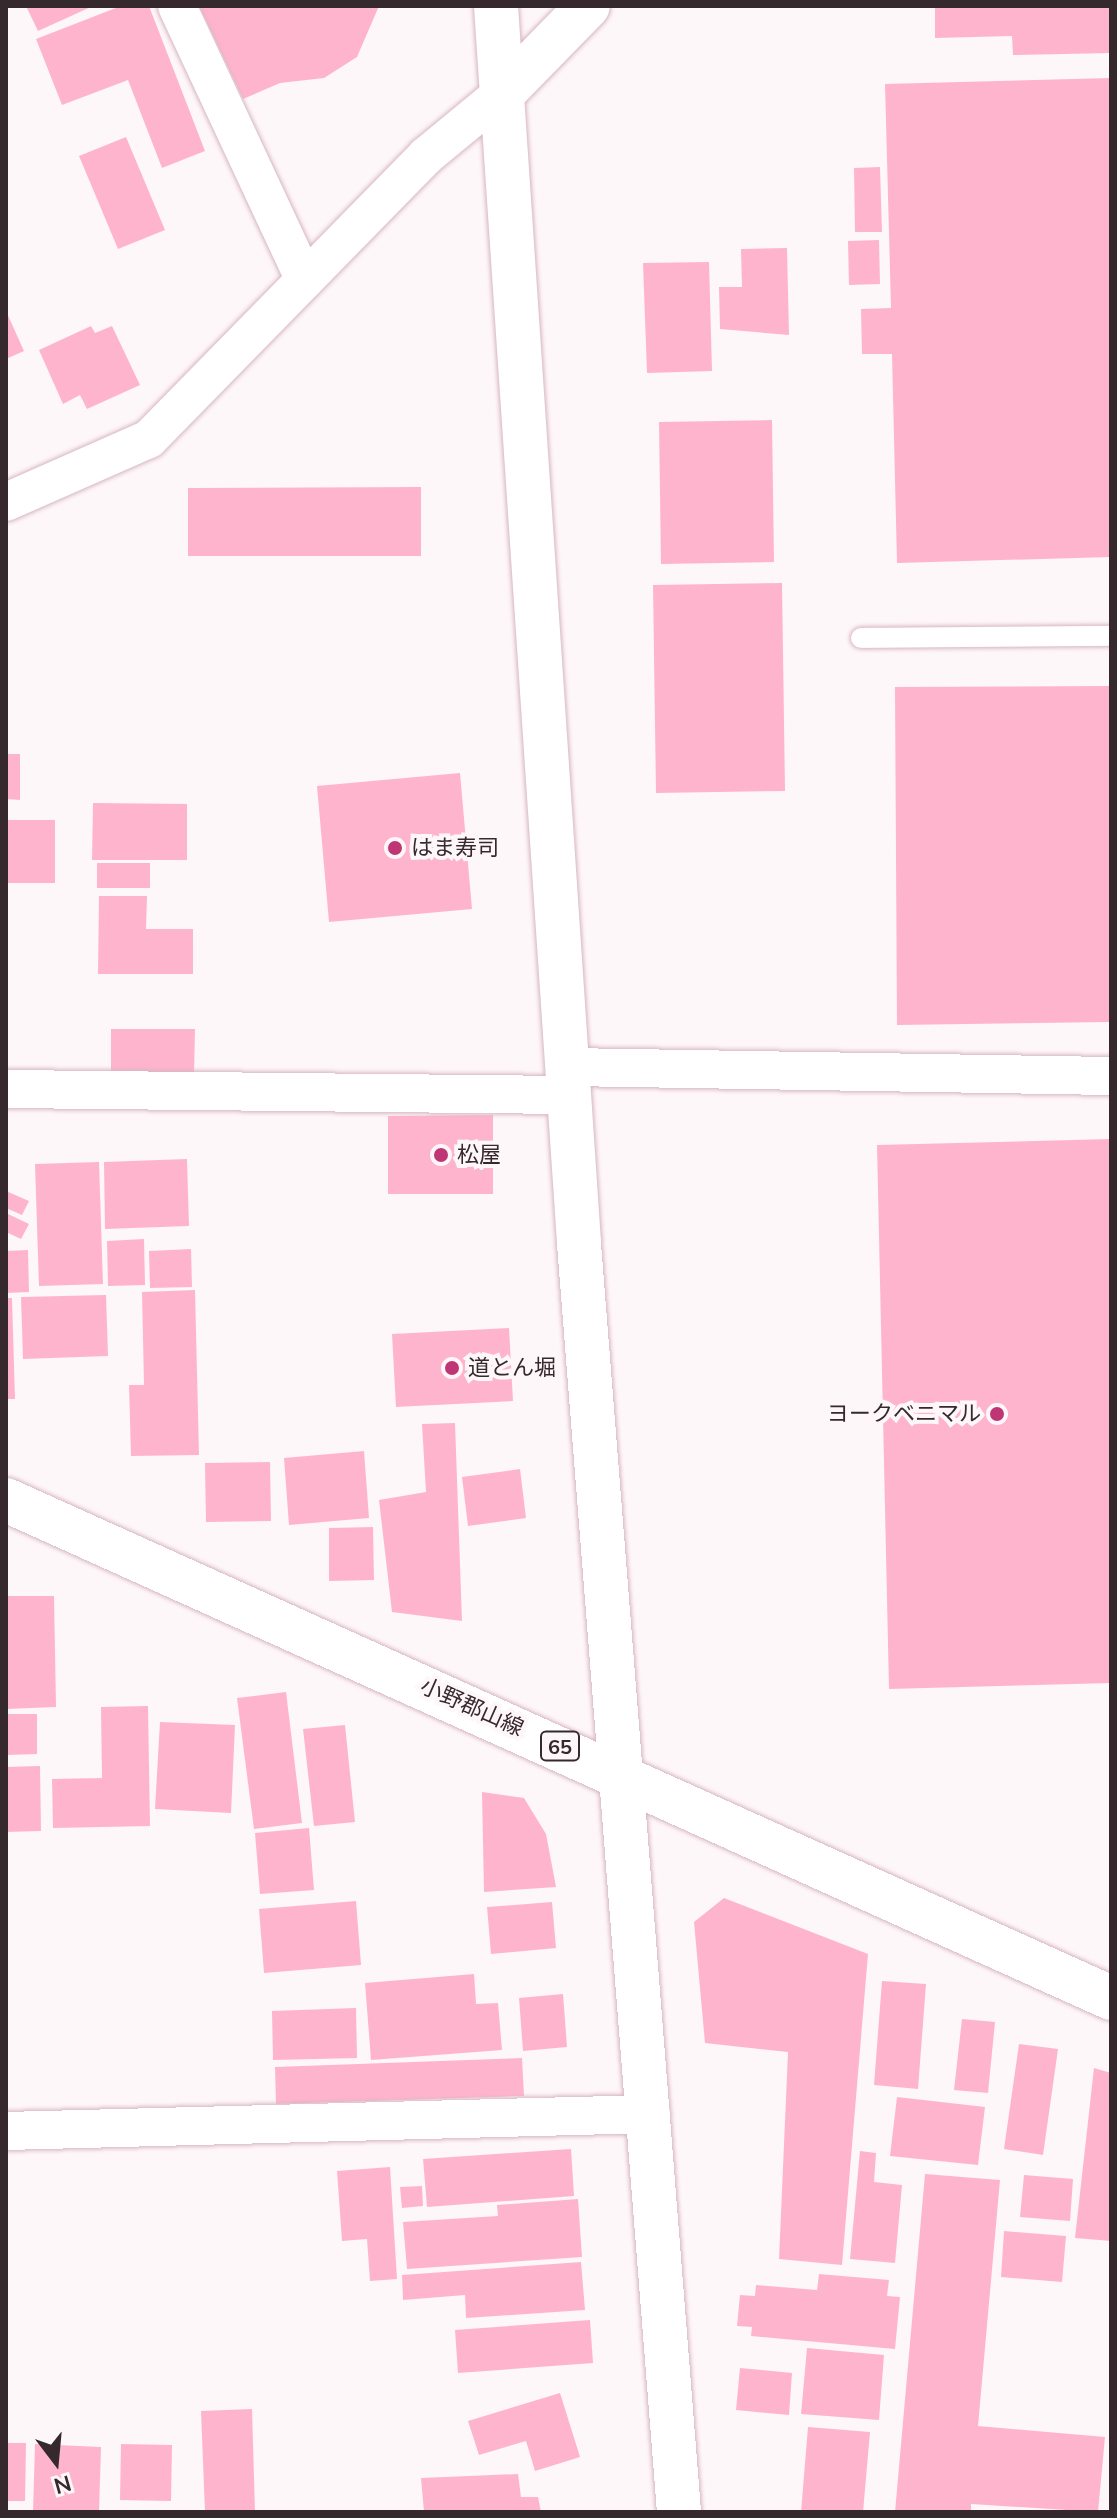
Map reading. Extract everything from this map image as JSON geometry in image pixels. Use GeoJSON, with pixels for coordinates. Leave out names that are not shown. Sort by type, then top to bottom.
{"type":"FeatureCollection","features":[{"type":"Feature","properties":{"kind":"street"},"geometry":{"type":"LineString","coordinates":[[177,6],[305,280]]}},
{"type":"Feature","properties":{"kind":"street"},"geometry":{"type":"LineString","coordinates":[[496,6],[506,90],[569,1081],[620,1772],[651,2114],[679,2512]]}},
{"type":"Feature","properties":{"kind":"street"},"geometry":{"type":"LineString","coordinates":[[6,502],[149,439],[426,156],[506,90],[588,6]]}},
{"type":"Feature","properties":{"kind":"street"},"geometry":{"type":"LineString","coordinates":[[6,1089],[1111,1076]]}},
{"type":"Feature","properties":{"kind":"street","name":"小野郡山線"},"geometry":{"type":"LineString","coordinates":[[6,1500],[620,1772],[1111,1998]]}},
{"type":"Feature","properties":{"kind":"street"},"geometry":{"type":"LineString","coordinates":[[6,2131],[651,2114]]}},
{"type":"Feature","properties":{"kind":"lane"},"geometry":{"type":"LineString","coordinates":[[861,638],[1111,636]]}},
{"type":"Feature","properties":{"kind":"building"},"geometry":{"type":"Polygon","coordinates":[[[26,6],[93,6],[38,31],[26,6]]]}},
{"type":"Feature","properties":{"kind":"building"},"geometry":{"type":"Polygon","coordinates":[[[121,6],[149,6],[205,151],[162,168],[128,80],[62,105],[36,39],[121,6]]]}},
{"type":"Feature","properties":{"kind":"building"},"geometry":{"type":"Polygon","coordinates":[[[199,6],[379,6],[357,57],[324,78],[280,83],[243,99],[199,6]]]}},
{"type":"Feature","properties":{"kind":"building"},"geometry":{"type":"Polygon","coordinates":[[[935,6],[1111,6],[1111,53],[1013,55],[1012,36],[935,38],[935,6]]]}},
{"type":"Feature","properties":{"kind":"building"},"geometry":{"type":"Polygon","coordinates":[[[1111,78],[1111,557],[897,563],[892,354],[862,354],[861,309],[891,308],[885,84],[1111,78]]]}},
{"type":"Feature","properties":{"kind":"building"},"geometry":{"type":"Polygon","coordinates":[[[126,137],[165,230],[118,249],[79,156],[126,137]]]}},
{"type":"Feature","properties":{"kind":"building"},"geometry":{"type":"Polygon","coordinates":[[[880,167],[882,232],[855,232],[854,168],[880,167]]]}},
{"type":"Feature","properties":{"kind":"building"},"geometry":{"type":"Polygon","coordinates":[[[879,240],[880,284],[849,285],[848,241],[879,240]]]}},
{"type":"Feature","properties":{"kind":"building"},"geometry":{"type":"Polygon","coordinates":[[[787,248],[789,335],[720,329],[719,287],[742,287],[741,249],[787,248]]]}},
{"type":"Feature","properties":{"kind":"building"},"geometry":{"type":"Polygon","coordinates":[[[709,262],[712,371],[647,373],[643,263],[709,262]]]}},
{"type":"Feature","properties":{"kind":"building"},"geometry":{"type":"Polygon","coordinates":[[[6,311],[24,351],[6,359],[6,311]]]}},
{"type":"Feature","properties":{"kind":"building"},"geometry":{"type":"Polygon","coordinates":[[[91,326],[95,333],[112,326],[140,385],[87,409],[80,395],[63,404],[39,350],[91,326]]]}},
{"type":"Feature","properties":{"kind":"building"},"geometry":{"type":"Polygon","coordinates":[[[772,420],[774,562],[661,564],[659,422],[772,420]]]}},
{"type":"Feature","properties":{"kind":"building"},"geometry":{"type":"Polygon","coordinates":[[[421,487],[421,556],[188,556],[188,488],[421,487]]]}},
{"type":"Feature","properties":{"kind":"building"},"geometry":{"type":"Polygon","coordinates":[[[782,583],[785,791],[656,793],[653,585],[782,583]]]}},
{"type":"Feature","properties":{"kind":"building"},"geometry":{"type":"Polygon","coordinates":[[[1111,686],[1111,1022],[897,1025],[895,687],[1111,686]]]}},
{"type":"Feature","properties":{"kind":"building"},"geometry":{"type":"Polygon","coordinates":[[[6,754],[20,754],[20,800],[6,799],[6,754]]]}},
{"type":"Feature","properties":{"kind":"building","name":"はま寿司"},"geometry":{"type":"Polygon","coordinates":[[[460,773],[472,909],[329,922],[317,786],[460,773]]]}},
{"type":"Feature","properties":{"kind":"building"},"geometry":{"type":"Polygon","coordinates":[[[93,803],[187,804],[187,860],[92,860],[93,803]]]}},
{"type":"Feature","properties":{"kind":"building"},"geometry":{"type":"Polygon","coordinates":[[[6,820],[55,820],[55,883],[6,883],[6,820]]]}},
{"type":"Feature","properties":{"kind":"building"},"geometry":{"type":"Polygon","coordinates":[[[97,863],[150,863],[150,888],[97,888],[97,863]]]}},
{"type":"Feature","properties":{"kind":"building"},"geometry":{"type":"Polygon","coordinates":[[[99,896],[147,896],[146,929],[193,929],[193,974],[98,974],[99,896]]]}},
{"type":"Feature","properties":{"kind":"building"},"geometry":{"type":"Polygon","coordinates":[[[111,1029],[195,1029],[194,1073],[111,1073],[111,1029]]]}},
{"type":"Feature","properties":{"kind":"building","name":"松屋"},"geometry":{"type":"Polygon","coordinates":[[[493,1115],[493,1194],[388,1194],[388,1116],[493,1115]]]}},
{"type":"Feature","properties":{"kind":"building","name":"ヨークベニマル"},"geometry":{"type":"Polygon","coordinates":[[[1111,1139],[1111,1683],[889,1689],[877,1145],[1111,1139]]]}},
{"type":"Feature","properties":{"kind":"building"},"geometry":{"type":"Polygon","coordinates":[[[187,1159],[189,1226],[105,1229],[104,1162],[187,1159]]]}},
{"type":"Feature","properties":{"kind":"building"},"geometry":{"type":"Polygon","coordinates":[[[99,1162],[103,1284],[39,1286],[35,1164],[99,1162]]]}},
{"type":"Feature","properties":{"kind":"building"},"geometry":{"type":"Polygon","coordinates":[[[6,1191],[29,1201],[22,1215],[6,1208],[6,1191]]]}},
{"type":"Feature","properties":{"kind":"building"},"geometry":{"type":"Polygon","coordinates":[[[6,1213],[29,1224],[21,1239],[6,1232],[6,1213]]]}},
{"type":"Feature","properties":{"kind":"building"},"geometry":{"type":"Polygon","coordinates":[[[144,1239],[145,1285],[108,1286],[107,1241],[144,1239]]]}},
{"type":"Feature","properties":{"kind":"building"},"geometry":{"type":"Polygon","coordinates":[[[191,1249],[192,1287],[150,1288],[149,1251],[191,1249]]]}},
{"type":"Feature","properties":{"kind":"building"},"geometry":{"type":"Polygon","coordinates":[[[28,1250],[29,1292],[6,1293],[6,1251],[28,1250]]]}},
{"type":"Feature","properties":{"kind":"building"},"geometry":{"type":"Polygon","coordinates":[[[195,1290],[199,1455],[131,1456],[129,1385],[144,1385],[142,1292],[195,1290]]]}},
{"type":"Feature","properties":{"kind":"building"},"geometry":{"type":"Polygon","coordinates":[[[106,1295],[108,1356],[23,1359],[21,1297],[106,1295]]]}},
{"type":"Feature","properties":{"kind":"building"},"geometry":{"type":"Polygon","coordinates":[[[6,1298],[12,1298],[15,1399],[6,1399],[6,1298]]]}},
{"type":"Feature","properties":{"kind":"building","name":"道とん堀"},"geometry":{"type":"Polygon","coordinates":[[[509,1328],[513,1401],[396,1407],[392,1334],[509,1328]]]}},
{"type":"Feature","properties":{"kind":"building"},"geometry":{"type":"Polygon","coordinates":[[[455,1423],[462,1621],[392,1612],[379,1500],[426,1492],[422,1424],[455,1423]]]}},
{"type":"Feature","properties":{"kind":"building"},"geometry":{"type":"Polygon","coordinates":[[[364,1451],[369,1518],[289,1525],[284,1458],[364,1451]]]}},
{"type":"Feature","properties":{"kind":"building"},"geometry":{"type":"Polygon","coordinates":[[[270,1462],[271,1521],[206,1522],[205,1463],[270,1462]]]}},
{"type":"Feature","properties":{"kind":"building"},"geometry":{"type":"Polygon","coordinates":[[[520,1469],[526,1518],[468,1526],[462,1477],[520,1469]]]}},
{"type":"Feature","properties":{"kind":"building"},"geometry":{"type":"Polygon","coordinates":[[[373,1527],[374,1580],[329,1581],[329,1528],[373,1527]]]}},
{"type":"Feature","properties":{"kind":"building"},"geometry":{"type":"Polygon","coordinates":[[[6,1596],[54,1596],[56,1707],[6,1709],[6,1596]]]}},
{"type":"Feature","properties":{"kind":"building"},"geometry":{"type":"Polygon","coordinates":[[[286,1692],[302,1823],[254,1829],[237,1698],[286,1692]]]}},
{"type":"Feature","properties":{"kind":"building"},"geometry":{"type":"Polygon","coordinates":[[[148,1706],[150,1826],[53,1828],[52,1779],[102,1778],[101,1707],[148,1706]]]}},
{"type":"Feature","properties":{"kind":"building"},"geometry":{"type":"Polygon","coordinates":[[[6,1714],[37,1714],[37,1754],[6,1755],[6,1714]]]}},
{"type":"Feature","properties":{"kind":"building"},"geometry":{"type":"Polygon","coordinates":[[[160,1722],[235,1725],[231,1813],[155,1809],[160,1722]]]}},
{"type":"Feature","properties":{"kind":"building"},"geometry":{"type":"Polygon","coordinates":[[[345,1725],[355,1822],[314,1826],[303,1729],[345,1725]]]}},
{"type":"Feature","properties":{"kind":"building"},"geometry":{"type":"Polygon","coordinates":[[[40,1766],[41,1831],[6,1832],[6,1767],[40,1766]]]}},
{"type":"Feature","properties":{"kind":"building"},"geometry":{"type":"Polygon","coordinates":[[[482,1792],[524,1798],[546,1834],[556,1887],[484,1892],[482,1792]]]}},
{"type":"Feature","properties":{"kind":"building"},"geometry":{"type":"Polygon","coordinates":[[[309,1828],[314,1890],[260,1894],[255,1833],[309,1828]]]}},
{"type":"Feature","properties":{"kind":"building"},"geometry":{"type":"Polygon","coordinates":[[[724,1898],[868,1954],[842,2265],[779,2259],[788,2052],[705,2043],[694,1922],[724,1898]]]}},
{"type":"Feature","properties":{"kind":"building"},"geometry":{"type":"Polygon","coordinates":[[[356,1901],[361,1965],[264,1973],[259,1909],[356,1901]]]}},
{"type":"Feature","properties":{"kind":"building"},"geometry":{"type":"Polygon","coordinates":[[[552,1902],[556,1948],[491,1954],[487,1907],[552,1902]]]}},
{"type":"Feature","properties":{"kind":"building"},"geometry":{"type":"Polygon","coordinates":[[[474,1974],[476,2004],[498,2003],[502,2050],[371,2060],[365,1983],[474,1974]]]}},
{"type":"Feature","properties":{"kind":"building"},"geometry":{"type":"Polygon","coordinates":[[[882,1981],[926,1984],[918,2089],[874,2085],[882,1981]]]}},
{"type":"Feature","properties":{"kind":"building"},"geometry":{"type":"Polygon","coordinates":[[[563,1994],[567,2047],[523,2051],[519,1998],[563,1994]]]}},
{"type":"Feature","properties":{"kind":"building"},"geometry":{"type":"Polygon","coordinates":[[[356,2008],[357,2058],[273,2060],[272,2011],[356,2008]]]}},
{"type":"Feature","properties":{"kind":"building"},"geometry":{"type":"Polygon","coordinates":[[[962,2019],[995,2022],[988,2093],[954,2090],[962,2019]]]}},
{"type":"Feature","properties":{"kind":"building"},"geometry":{"type":"Polygon","coordinates":[[[1019,2044],[1058,2049],[1043,2155],[1004,2149],[1019,2044]]]}},
{"type":"Feature","properties":{"kind":"building"},"geometry":{"type":"Polygon","coordinates":[[[522,2058],[524,2096],[276,2104],[275,2067],[522,2058]]]}},
{"type":"Feature","properties":{"kind":"building"},"geometry":{"type":"Polygon","coordinates":[[[1094,2068],[1111,2073],[1111,2241],[1075,2238],[1094,2068]]]}},
{"type":"Feature","properties":{"kind":"building"},"geometry":{"type":"Polygon","coordinates":[[[897,2097],[985,2107],[978,2165],[890,2156],[897,2097]]]}},
{"type":"Feature","properties":{"kind":"building"},"geometry":{"type":"Polygon","coordinates":[[[571,2149],[574,2196],[427,2207],[423,2159],[571,2149]]]}},
{"type":"Feature","properties":{"kind":"building"},"geometry":{"type":"Polygon","coordinates":[[[860,2151],[876,2153],[874,2182],[902,2185],[895,2263],[850,2259],[860,2151]]]}},
{"type":"Feature","properties":{"kind":"building"},"geometry":{"type":"Polygon","coordinates":[[[390,2167],[397,2279],[370,2281],[367,2239],[342,2241],[337,2171],[390,2167]]]}},
{"type":"Feature","properties":{"kind":"building"},"geometry":{"type":"Polygon","coordinates":[[[925,2174],[1000,2180],[978,2426],[1105,2437],[1098,2512],[971,2504],[971,2512],[895,2512],[925,2174]]]}},
{"type":"Feature","properties":{"kind":"building"},"geometry":{"type":"Polygon","coordinates":[[[1024,2175],[1073,2179],[1070,2221],[1020,2217],[1024,2175]]]}},
{"type":"Feature","properties":{"kind":"building"},"geometry":{"type":"Polygon","coordinates":[[[422,2186],[423,2206],[402,2208],[400,2187],[422,2186]]]}},
{"type":"Feature","properties":{"kind":"building"},"geometry":{"type":"Polygon","coordinates":[[[578,2199],[582,2257],[407,2269],[403,2222],[498,2216],[497,2205],[578,2199]]]}},
{"type":"Feature","properties":{"kind":"building"},"geometry":{"type":"Polygon","coordinates":[[[1004,2231],[1066,2236],[1062,2282],[1001,2277],[1004,2231]]]}},
{"type":"Feature","properties":{"kind":"building"},"geometry":{"type":"Polygon","coordinates":[[[581,2262],[585,2310],[466,2318],[465,2295],[403,2300],[402,2275],[581,2262]]]}},
{"type":"Feature","properties":{"kind":"building"},"geometry":{"type":"Polygon","coordinates":[[[819,2274],[889,2280],[887,2296],[900,2297],[895,2349],[751,2336],[752,2327],[737,2326],[740,2295],[755,2296],[756,2285],[817,2290],[819,2274]]]}},
{"type":"Feature","properties":{"kind":"building"},"geometry":{"type":"Polygon","coordinates":[[[590,2320],[593,2363],[458,2373],[455,2330],[590,2320]]]}},
{"type":"Feature","properties":{"kind":"building"},"geometry":{"type":"Polygon","coordinates":[[[807,2348],[884,2355],[879,2420],[801,2414],[807,2348]]]}},
{"type":"Feature","properties":{"kind":"building"},"geometry":{"type":"Polygon","coordinates":[[[740,2368],[792,2373],[789,2415],[736,2410],[740,2368]]]}},
{"type":"Feature","properties":{"kind":"building"},"geometry":{"type":"Polygon","coordinates":[[[560,2393],[580,2457],[535,2471],[526,2441],[479,2455],[468,2421],[560,2393]]]}},
{"type":"Feature","properties":{"kind":"building"},"geometry":{"type":"Polygon","coordinates":[[[252,2409],[255,2512],[205,2512],[201,2411],[252,2409]]]}},
{"type":"Feature","properties":{"kind":"building"},"geometry":{"type":"Polygon","coordinates":[[[808,2427],[870,2432],[863,2512],[801,2512],[808,2427]]]}},
{"type":"Feature","properties":{"kind":"building"},"geometry":{"type":"Polygon","coordinates":[[[6,2443],[26,2443],[25,2501],[6,2501],[6,2443]]]}},
{"type":"Feature","properties":{"kind":"building"},"geometry":{"type":"Polygon","coordinates":[[[35,2444],[101,2447],[99,2512],[33,2512],[35,2444]]]}},
{"type":"Feature","properties":{"kind":"building"},"geometry":{"type":"Polygon","coordinates":[[[121,2444],[172,2445],[171,2501],[120,2500],[121,2444]]]}},
{"type":"Feature","properties":{"kind":"building"},"geometry":{"type":"Polygon","coordinates":[[[518,2474],[521,2497],[538,2497],[541,2512],[424,2512],[421,2478],[518,2474]]]}},
{"type":"Feature","properties":{"kind":"place","name":"はま寿司"},"geometry":{"type":"Point","coordinates":[395,848]}},
{"type":"Feature","properties":{"kind":"place","name":"松屋"},"geometry":{"type":"Point","coordinates":[441,1155]}},
{"type":"Feature","properties":{"kind":"place","name":"道とん堀"},"geometry":{"type":"Point","coordinates":[452,1368]}},
{"type":"Feature","properties":{"kind":"place","name":"ヨークベニマル"},"geometry":{"type":"Point","coordinates":[997,1414]}}]}
